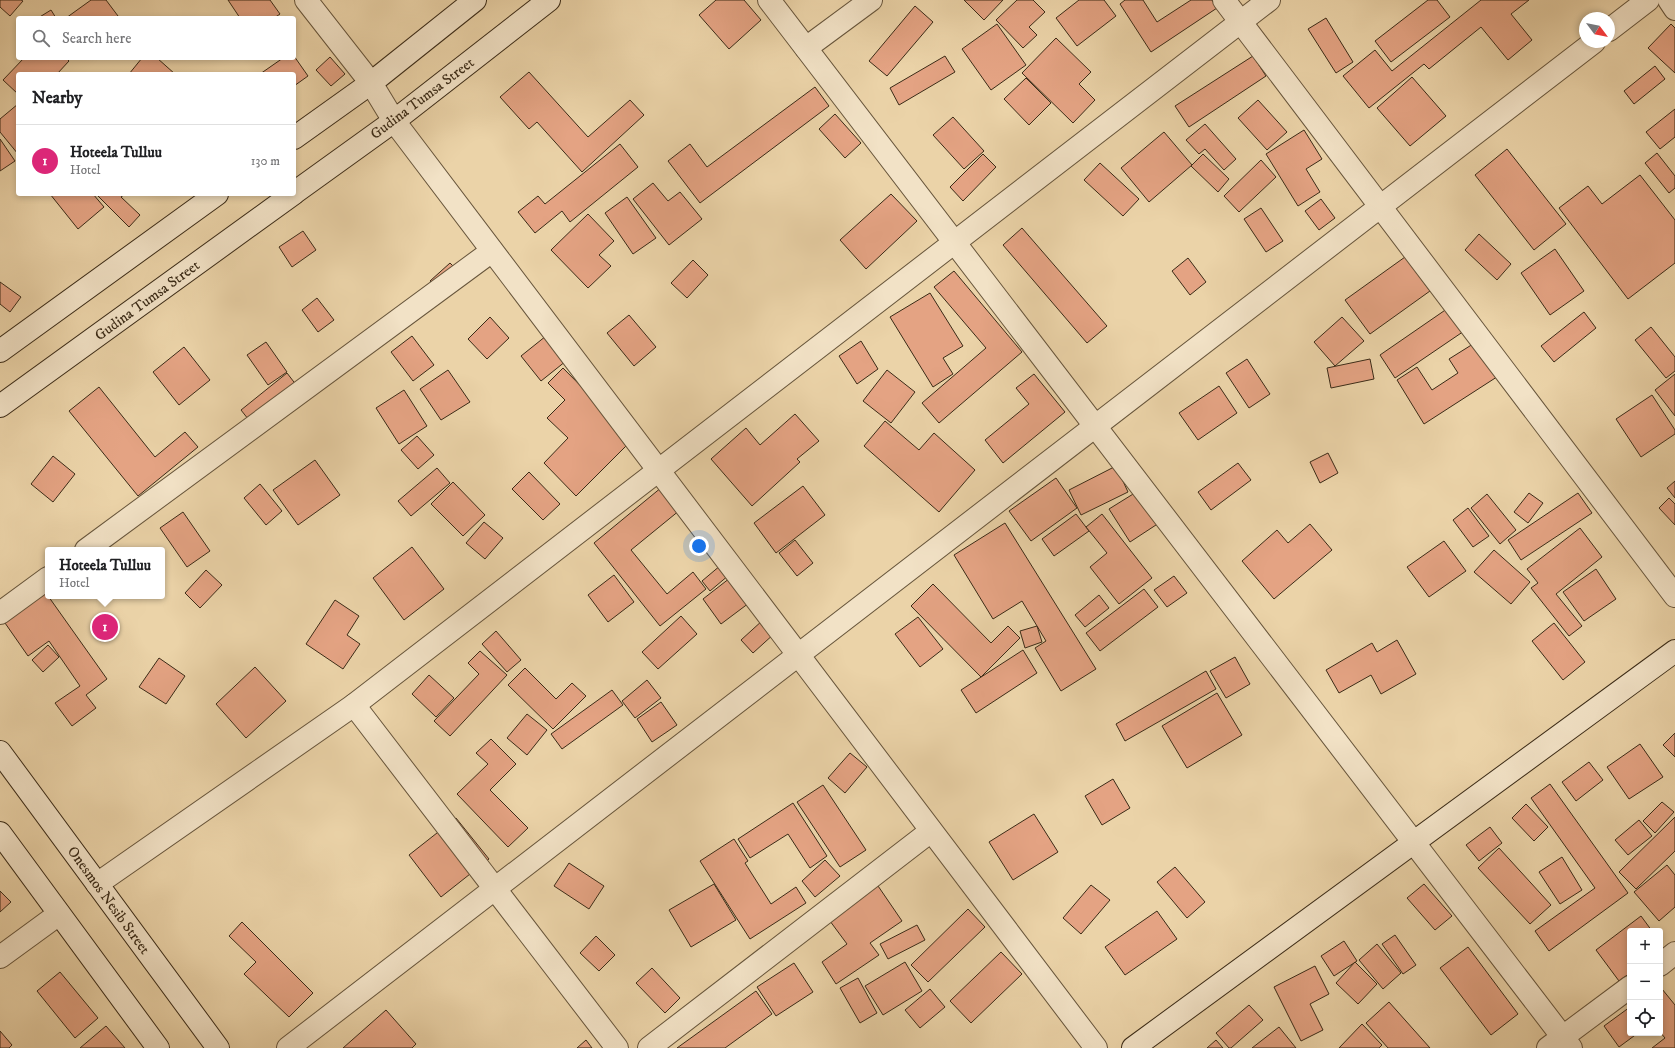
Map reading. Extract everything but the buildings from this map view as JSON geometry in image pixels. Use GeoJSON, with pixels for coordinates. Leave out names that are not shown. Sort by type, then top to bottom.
{"type":"FeatureCollection","features":[{"type":"Feature","properties":{"kind":"street"},"geometry":{"type":"LineString","coordinates":[[306,0],[371,83],[394,121],[1096,1048]]}},
{"type":"Feature","properties":{"kind":"street"},"geometry":{"type":"LineString","coordinates":[[296,137],[371,83],[475,0]]}},
{"type":"Feature","properties":{"kind":"street","name":"Gudina Tumsa Street"},"geometry":{"type":"LineString","coordinates":[[296,193],[394,121],[549,0]]}},
{"type":"Feature","properties":{"kind":"street"},"geometry":{"type":"LineString","coordinates":[[769,0],[1413,842],[1560,1044],[1627,989]]}},
{"type":"Feature","properties":{"kind":"street"},"geometry":{"type":"LineString","coordinates":[[806,48],[871,0]]}},
{"type":"Feature","properties":{"kind":"street"},"geometry":{"type":"LineString","coordinates":[[1224,0],[1675,596]]}},
{"type":"Feature","properties":{"kind":"street"},"geometry":{"type":"LineString","coordinates":[[97,884],[354,705],[1270,0]]}},
{"type":"Feature","properties":{"kind":"street"},"geometry":{"type":"LineString","coordinates":[[1615,25],[1648,0]]}},
{"type":"Feature","properties":{"kind":"street"},"geometry":{"type":"LineString","coordinates":[[1668,0],[1675,9]]}},
{"type":"Feature","properties":{"kind":"street"},"geometry":{"type":"LineString","coordinates":[[288,1048],[1586,48]]}},
{"type":"Feature","properties":{"kind":"street"},"geometry":{"type":"LineString","coordinates":[[0,351],[214,196]]}},
{"type":"Feature","properties":{"kind":"street","name":"Gudina Tumsa Street"},"geometry":{"type":"LineString","coordinates":[[0,406],[291,196]]}},
{"type":"Feature","properties":{"kind":"street"},"geometry":{"type":"LineString","coordinates":[[90,547],[492,251]]}},
{"type":"Feature","properties":{"kind":"street"},"geometry":{"type":"LineString","coordinates":[[0,613],[45,580]]}},
{"type":"Feature","properties":{"kind":"street"},"geometry":{"type":"LineString","coordinates":[[1133,1048],[1675,651]]}},
{"type":"Feature","properties":{"kind":"street"},"geometry":{"type":"LineString","coordinates":[[354,705],[617,1048]]}},
{"type":"Feature","properties":{"kind":"street","name":"Onesmos Nesib Street"},"geometry":{"type":"LineString","coordinates":[[0,752],[218,1048]]}},
{"type":"Feature","properties":{"kind":"street"},"geometry":{"type":"LineString","coordinates":[[649,1048],[931,830]]}},
{"type":"Feature","properties":{"kind":"street"},"geometry":{"type":"LineString","coordinates":[[0,833],[158,1048]]}},
{"type":"Feature","properties":{"kind":"street"},"geometry":{"type":"LineString","coordinates":[[0,957],[59,914]]}},
{"type":"Feature","properties":{"kind":"street"},"geometry":{"type":"LineString","coordinates":[[1661,964],[1675,954]]}},
{"type":"Feature","properties":{"kind":"place","name":"Hoteela Tulluu"},"geometry":{"type":"Point","coordinates":[105,627]}}]}
